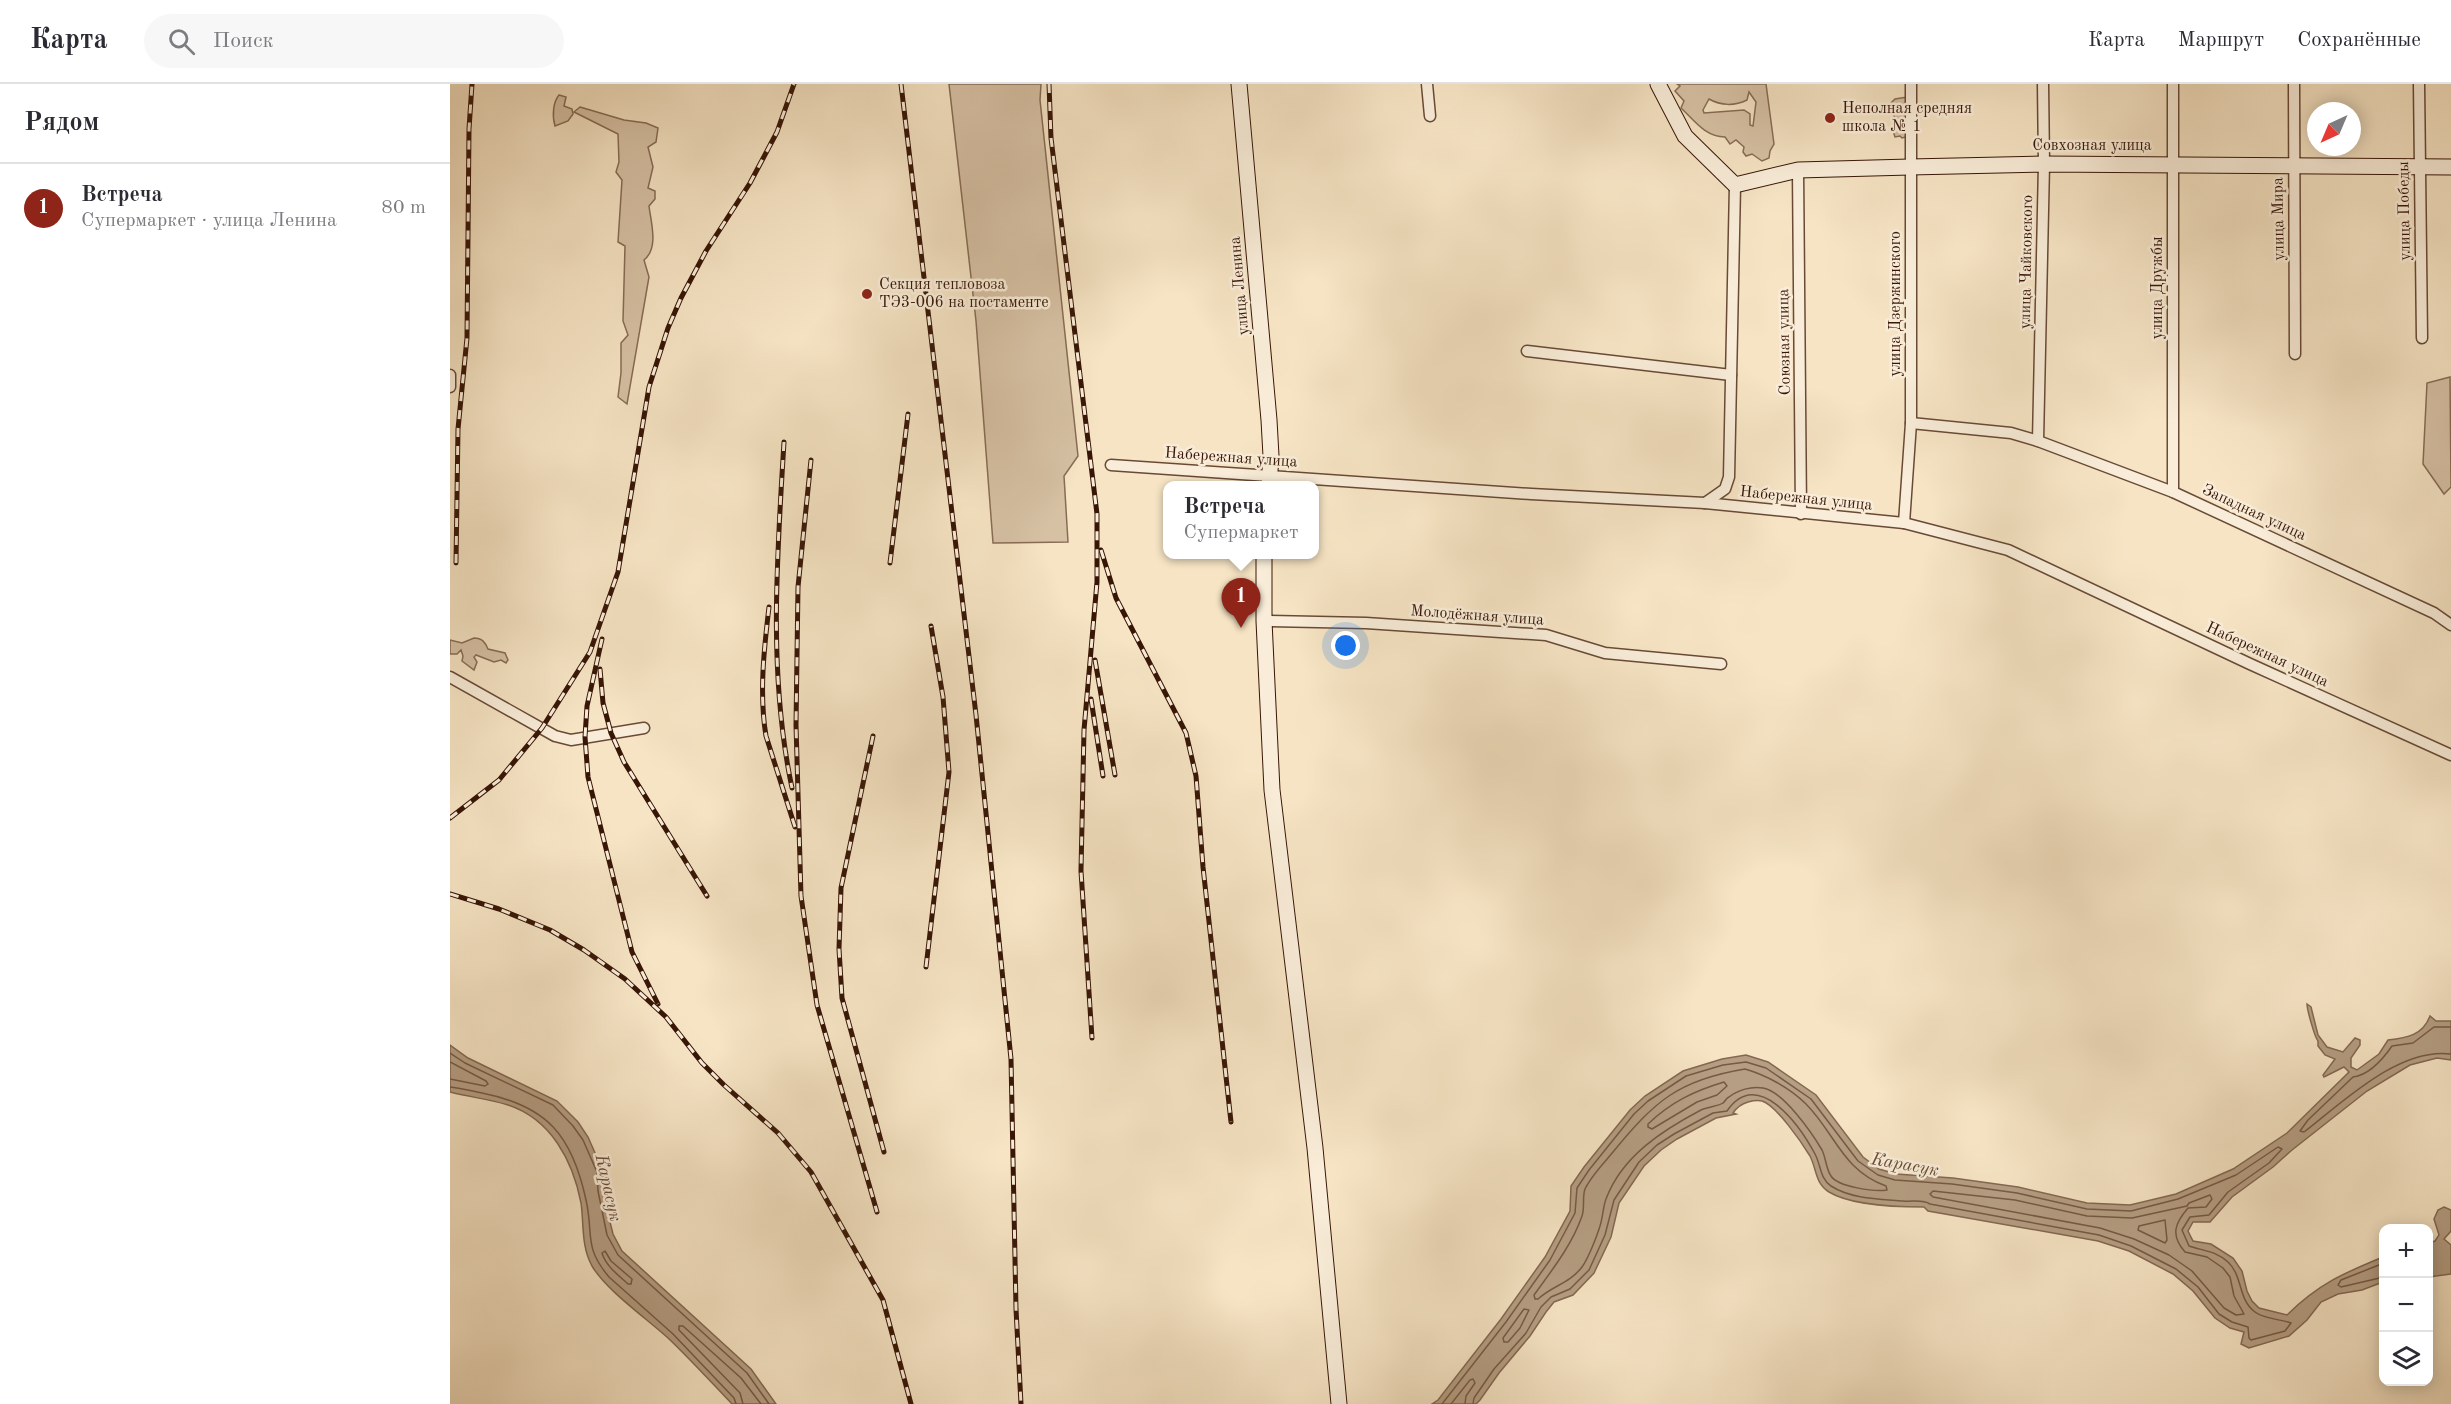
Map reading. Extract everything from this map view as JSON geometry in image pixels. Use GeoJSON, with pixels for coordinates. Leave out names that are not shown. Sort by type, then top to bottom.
{"type":"FeatureCollection","features":[{"type":"Feature","properties":{"kind":"main road","name":"улица Ленина"},"geometry":{"type":"LineString","coordinates":[[1239,84],[1269,420],[1271,456],[1269,481]]}},
{"type":"Feature","properties":{"kind":"main road"},"geometry":{"type":"LineString","coordinates":[[1658,84],[1685,136],[1735,185]]}},
{"type":"Feature","properties":{"kind":"main road","name":"Совхозная улица"},"geometry":{"type":"LineString","coordinates":[[1735,185],[1798,170],[1910,167],[2044,164],[2451,167]]}},
{"type":"Feature","properties":{"kind":"main road"},"geometry":{"type":"LineString","coordinates":[[1264,559],[1264,621],[1272,790],[1315,1148],[1339,1404]]}},
{"type":"Feature","properties":{"kind":"street"},"geometry":{"type":"LineString","coordinates":[[1427,84],[1430,116]]}},
{"type":"Feature","properties":{"kind":"street","name":"улица Дзержинского"},"geometry":{"type":"LineString","coordinates":[[1904,523],[1911,423],[1911,84]]}},
{"type":"Feature","properties":{"kind":"street","name":"улица Чайковского"},"geometry":{"type":"LineString","coordinates":[[2038,441],[2044,164],[2043,84]]}},
{"type":"Feature","properties":{"kind":"street","name":"улица Дружбы"},"geometry":{"type":"LineString","coordinates":[[2173,84],[2173,492]]}},
{"type":"Feature","properties":{"kind":"street","name":"улица Мира"},"geometry":{"type":"LineString","coordinates":[[2294,84],[2295,354]]}},
{"type":"Feature","properties":{"kind":"street","name":"улица Победы"},"geometry":{"type":"LineString","coordinates":[[2419,84],[2422,338]]}},
{"type":"Feature","properties":{"kind":"street","name":"Союзная улица"},"geometry":{"type":"LineString","coordinates":[[1798,170],[1801,514]]}},
{"type":"Feature","properties":{"kind":"street"},"geometry":{"type":"LineString","coordinates":[[1705,503],[1725,489],[1729,477],[1735,185]]}},
{"type":"Feature","properties":{"kind":"street"},"geometry":{"type":"LineString","coordinates":[[1527,351],[1731,375]]}},
{"type":"Feature","properties":{"kind":"street"},"geometry":{"type":"LineString","coordinates":[[450,375],[450,387]]}},
{"type":"Feature","properties":{"kind":"street","name":"Западная улица"},"geometry":{"type":"LineString","coordinates":[[1911,423],[2011,433],[2038,441],[2173,492],[2434,613],[2451,625]]}},
{"type":"Feature","properties":{"kind":"street","name":"Набережная улица"},"geometry":{"type":"LineString","coordinates":[[1111,465],[1269,481]]}},
{"type":"Feature","properties":{"kind":"street","name":"Набережная улица"},"geometry":{"type":"LineString","coordinates":[[1319,483],[1705,503],[1904,523],[2008,550],[2250,664],[2451,755]]}},
{"type":"Feature","properties":{"kind":"street","name":"Молодёжная улица"},"geometry":{"type":"LineString","coordinates":[[1264,621],[1366,623],[1546,635],[1605,653],[1721,664]]}},
{"type":"Feature","properties":{"kind":"street"},"geometry":{"type":"LineString","coordinates":[[450,677],[555,736],[571,740],[644,728]]}},
{"type":"Feature","properties":{"kind":"shaded area"},"geometry":{"type":"Polygon","coordinates":[[[949,84],[1041,84],[1040,100],[1078,456],[1064,476],[1068,542],[993,543],[976,321],[949,84]]]}},
{"type":"Feature","properties":{"kind":"shaded area"},"geometry":{"type":"Polygon","coordinates":[[[1677,84],[1766,84],[1774,144],[1769,158],[1762,161],[1752,154],[1746,156],[1743,152],[1744,147],[1736,140],[1730,144],[1725,137],[1712,134],[1700,127],[1681,108],[1684,101],[1675,91],[1680,86],[1677,84]],[[1749,92],[1747,100],[1738,103],[1723,104],[1709,99],[1703,110],[1704,113],[1744,110],[1750,114],[1750,125],[1753,126],[1756,102],[1749,92]]]}},
{"type":"Feature","properties":{"kind":"shaded area"},"geometry":{"type":"Polygon","coordinates":[[[559,95],[566,97],[564,106],[572,109],[573,114],[568,121],[555,126],[555,101],[559,95]]]}},
{"type":"Feature","properties":{"kind":"shaded area"},"geometry":{"type":"Polygon","coordinates":[[[1907,97],[1909,105],[1906,137],[1895,137],[1893,131],[1897,128],[1891,103],[1895,99],[1907,97]]]}},
{"type":"Feature","properties":{"kind":"shaded area"},"geometry":{"type":"Polygon","coordinates":[[[580,107],[658,128],[656,142],[648,147],[653,167],[648,188],[655,191],[655,199],[649,206],[653,242],[649,255],[644,260],[649,277],[627,404],[618,397],[621,343],[628,335],[623,321],[625,246],[618,242],[622,180],[616,172],[619,162],[618,134],[574,112],[580,107]]]}},
{"type":"Feature","properties":{"kind":"shaded area"},"geometry":{"type":"Polygon","coordinates":[[[2450,377],[2451,487],[2444,494],[2423,464],[2427,383],[2450,377]]]}},
{"type":"Feature","properties":{"kind":"shaded area"},"geometry":{"type":"Polygon","coordinates":[[[474,638],[483,641],[488,649],[505,653],[508,660],[506,663],[501,660],[494,662],[476,655],[474,657],[477,662],[474,670],[462,661],[461,650],[457,654],[450,654],[450,640],[462,643],[474,638]]]}},
{"type":"Feature","properties":{"kind":"water"},"geometry":{"type":"Polygon","coordinates":[[[2307,1004],[2311,1007],[2318,1035],[2327,1047],[2343,1052],[2355,1038],[2360,1040],[2360,1045],[2351,1058],[2351,1067],[2357,1070],[2379,1054],[2388,1040],[2414,1034],[2423,1027],[2430,1016],[2436,1021],[2451,1021],[2451,1060],[2437,1058],[2410,1065],[2367,1091],[2232,1197],[2210,1222],[2193,1222],[2188,1231],[2193,1241],[2211,1244],[2233,1258],[2242,1271],[2252,1301],[2259,1308],[2287,1315],[2298,1304],[2332,1280],[2379,1259],[2379,1284],[2362,1290],[2338,1294],[2321,1302],[2307,1320],[2289,1336],[2249,1348],[2241,1344],[2244,1332],[2230,1328],[2215,1318],[2193,1291],[2173,1274],[2129,1251],[2098,1241],[1928,1211],[1924,1207],[1875,1205],[1839,1197],[1821,1185],[1810,1156],[1774,1109],[1762,1101],[1755,1101],[1739,1106],[1733,1113],[1736,1114],[1716,1118],[1677,1139],[1644,1166],[1619,1203],[1611,1237],[1594,1273],[1573,1295],[1554,1302],[1476,1404],[1432,1404],[1438,1400],[1501,1319],[1545,1257],[1570,1211],[1571,1186],[1584,1167],[1630,1110],[1645,1096],[1683,1071],[1722,1059],[1746,1055],[1768,1062],[1816,1095],[1863,1157],[1879,1169],[1896,1174],[1953,1178],[2018,1187],[2087,1203],[2130,1205],[2176,1194],[2233,1169],[2287,1133],[2349,1072],[2344,1067],[2324,1077],[2323,1075],[2335,1059],[2325,1055],[2318,1046],[2307,1004]]]}},
{"type":"Feature","properties":{"kind":"water"},"geometry":{"type":"Polygon","coordinates":[[[450,1045],[468,1058],[557,1101],[578,1122],[588,1137],[603,1171],[610,1222],[613,1234],[622,1251],[751,1369],[776,1404],[732,1404],[668,1338],[607,1285],[588,1258],[577,1187],[566,1157],[558,1144],[536,1120],[523,1112],[501,1103],[450,1092],[450,1045]]]}},
{"type":"Feature","properties":{"kind":"water"},"geometry":{"type":"Polygon","coordinates":[[[2444,1207],[2451,1210],[2451,1231],[2444,1239],[2451,1245],[2451,1274],[2433,1276],[2433,1242],[2439,1235],[2434,1219],[2438,1210],[2444,1207]]]}},
{"type":"Feature","properties":{"kind":"railway"},"geometry":{"type":"LineString","coordinates":[[456,563],[458,429],[467,338],[469,129],[472,84]]}},
{"type":"Feature","properties":{"kind":"railway"},"geometry":{"type":"LineString","coordinates":[[450,818],[499,780],[542,728],[590,652],[618,572],[649,387],[668,328],[706,251],[750,183],[777,132],[794,84]]}},
{"type":"Feature","properties":{"kind":"railway"},"geometry":{"type":"LineString","coordinates":[[901,84],[976,715],[1011,1059],[1016,1309],[1021,1404]]}},
{"type":"Feature","properties":{"kind":"railway"},"geometry":{"type":"LineString","coordinates":[[1049,84],[1051,138],[1097,514],[1097,582],[1084,730],[1081,871],[1092,1038]]}},
{"type":"Feature","properties":{"kind":"railway"},"geometry":{"type":"LineString","coordinates":[[890,563],[908,414]]}},
{"type":"Feature","properties":{"kind":"railway"},"geometry":{"type":"LineString","coordinates":[[784,442],[776,616],[780,702],[784,745],[792,788]]}},
{"type":"Feature","properties":{"kind":"railway"},"geometry":{"type":"LineString","coordinates":[[811,460],[798,587],[796,725],[801,896],[817,1005],[877,1212]]}},
{"type":"Feature","properties":{"kind":"railway"},"geometry":{"type":"LineString","coordinates":[[1101,550],[1116,598],[1186,733],[1196,776],[1203,867],[1231,1122]]}},
{"type":"Feature","properties":{"kind":"railway"},"geometry":{"type":"LineString","coordinates":[[769,607],[763,672],[764,720],[766,736],[795,827]]}},
{"type":"Feature","properties":{"kind":"railway"},"geometry":{"type":"LineString","coordinates":[[926,967],[949,772],[943,697],[931,626]]}},
{"type":"Feature","properties":{"kind":"railway"},"geometry":{"type":"LineString","coordinates":[[602,639],[587,706],[585,737],[588,777],[632,952],[658,1004]]}},
{"type":"Feature","properties":{"kind":"railway"},"geometry":{"type":"LineString","coordinates":[[1095,660],[1115,775]]}},
{"type":"Feature","properties":{"kind":"railway"},"geometry":{"type":"LineString","coordinates":[[600,669],[603,703],[611,733],[624,762],[707,896]]}},
{"type":"Feature","properties":{"kind":"railway"},"geometry":{"type":"LineString","coordinates":[[1091,699],[1103,776]]}},
{"type":"Feature","properties":{"kind":"railway"},"geometry":{"type":"LineString","coordinates":[[873,736],[841,888],[839,949],[842,998],[884,1152]]}},
{"type":"Feature","properties":{"kind":"railway"},"geometry":{"type":"LineString","coordinates":[[450,894],[499,909],[550,930],[584,950],[625,979],[666,1017],[702,1063],[778,1133],[811,1172],[883,1300],[911,1404]]}},
{"type":"Feature","properties":{"kind":"place","name":"Неполная средняя школа № 1"},"geometry":{"type":"Point","coordinates":[1830,118]}},
{"type":"Feature","properties":{"kind":"place","name":"Секция тепловоза ТЭ3-006 на постаменте"},"geometry":{"type":"Point","coordinates":[867,294]}},
{"type":"Feature","properties":{"kind":"place","name":"Встреча"},"geometry":{"type":"Point","coordinates":[1241,628]}},
{"type":"Feature","properties":{"kind":"water label","name":"Карасук"},"geometry":{"type":"Point","coordinates":[1905,1165]}},
{"type":"Feature","properties":{"kind":"water label","name":"Карасук"},"geometry":{"type":"Point","coordinates":[608,1188]}}]}
